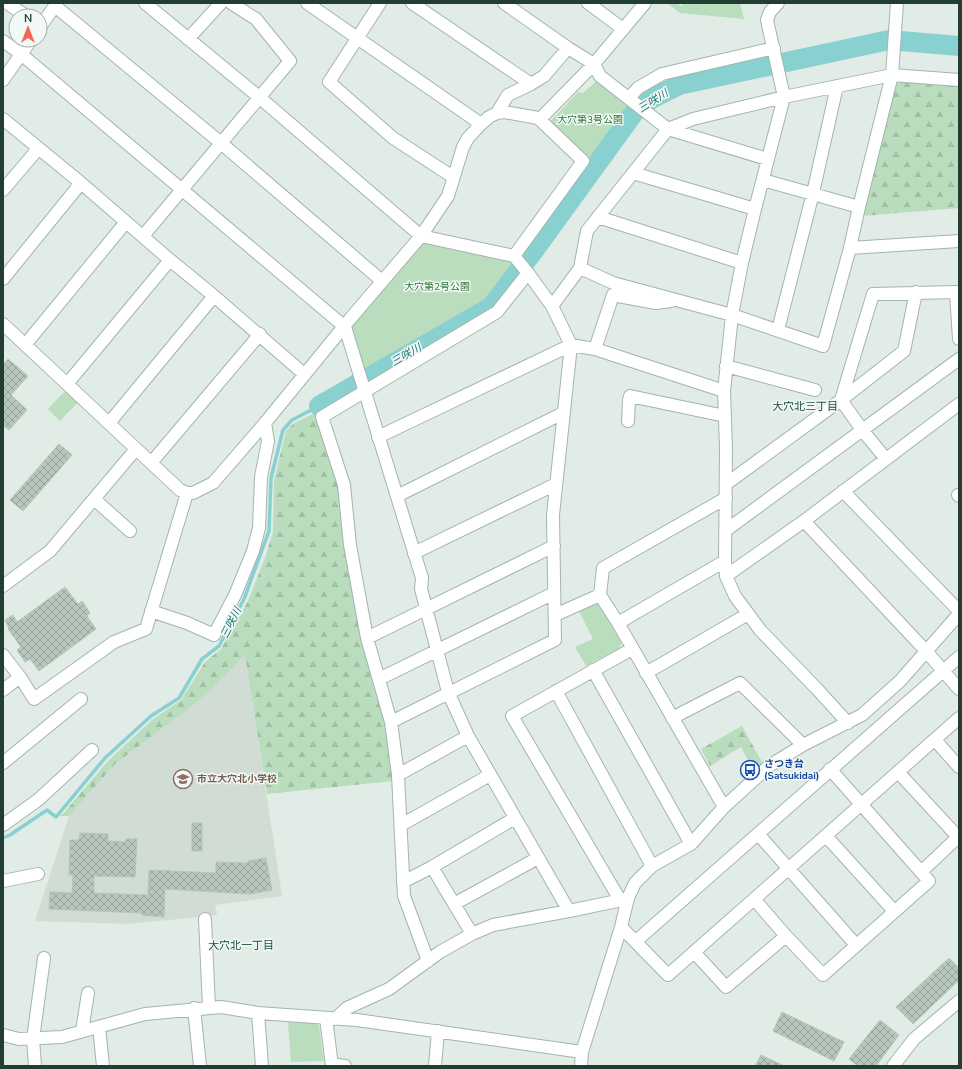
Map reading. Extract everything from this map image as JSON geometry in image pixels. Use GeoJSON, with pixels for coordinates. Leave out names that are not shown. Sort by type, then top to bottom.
{"type":"FeatureCollection","features":[{"type":"Feature","properties":{"kind":"street"},"geometry":{"type":"LineString","coordinates":[[144,3],[259,98],[420,236],[514,256],[552,306],[571,345],[553,515],[555,640],[448,692],[391,722]]}},
{"type":"Feature","properties":{"kind":"street"},"geometry":{"type":"LineString","coordinates":[[188,39],[220,3]]}},
{"type":"Feature","properties":{"kind":"street"},"geometry":{"type":"LineString","coordinates":[[143,236],[290,61],[256,19],[231,3]]}},
{"type":"Feature","properties":{"kind":"street"},"geometry":{"type":"LineString","coordinates":[[307,3],[358,37],[481,124]]}},
{"type":"Feature","properties":{"kind":"street"},"geometry":{"type":"LineString","coordinates":[[380,3],[329,82],[394,138],[453,176]]}},
{"type":"Feature","properties":{"kind":"street"},"geometry":{"type":"LineString","coordinates":[[412,3],[531,84]]}},
{"type":"Feature","properties":{"kind":"street"},"geometry":{"type":"LineString","coordinates":[[504,3],[568,48],[594,64],[600,76],[668,129],[767,159]]}},
{"type":"Feature","properties":{"kind":"street"},"geometry":{"type":"LineString","coordinates":[[588,3],[623,29]]}},
{"type":"Feature","properties":{"kind":"street"},"geometry":{"type":"LineString","coordinates":[[538,118],[542,117],[594,64],[645,3]]}},
{"type":"Feature","properties":{"kind":"street"},"geometry":{"type":"LineString","coordinates":[[778,3],[770,12],[767,20],[784,97],[767,159],[742,263],[732,315],[726,366],[724,391],[726,484],[724,561],[726,576],[735,596],[760,630],[848,723]]}},
{"type":"Feature","properties":{"kind":"street"},"geometry":{"type":"LineString","coordinates":[[580,268],[613,283],[732,315],[823,346],[850,248],[892,75],[897,3]]}},
{"type":"Feature","properties":{"kind":"street"},"geometry":{"type":"LineString","coordinates":[[48,15],[56,4],[382,281]]}},
{"type":"Feature","properties":{"kind":"street"},"geometry":{"type":"LineString","coordinates":[[3,41],[21,54],[344,327],[422,578],[421,589],[448,692],[468,736],[569,911]]}},
{"type":"Feature","properties":{"kind":"street"},"geometry":{"type":"LineString","coordinates":[[3,80],[25,48]]}},
{"type":"Feature","properties":{"kind":"street"},"geometry":{"type":"LineString","coordinates":[[497,113],[508,95],[544,76],[568,48]]}},
{"type":"Feature","properties":{"kind":"street"},"geometry":{"type":"LineString","coordinates":[[637,104],[638,88],[662,74],[774,48]]}},
{"type":"Feature","properties":{"kind":"street"},"geometry":{"type":"LineString","coordinates":[[552,306],[580,268],[587,231],[668,129],[693,118],[784,97],[892,75],[959,80]]}},
{"type":"Feature","properties":{"kind":"street"},"geometry":{"type":"LineString","coordinates":[[778,330],[813,193],[837,86]]}},
{"type":"Feature","properties":{"kind":"street"},"geometry":{"type":"LineString","coordinates":[[3,324],[180,490],[187,493],[193,493],[213,483],[265,423],[304,374],[420,236],[448,196],[463,147],[468,138],[489,117],[497,113],[504,112],[538,118],[583,161],[514,256]]}},
{"type":"Feature","properties":{"kind":"street"},"geometry":{"type":"LineString","coordinates":[[3,120],[81,183],[170,260],[260,334],[304,374]]}},
{"type":"Feature","properties":{"kind":"street"},"geometry":{"type":"LineString","coordinates":[[3,190],[38,149]]}},
{"type":"Feature","properties":{"kind":"street"},"geometry":{"type":"LineString","coordinates":[[633,173],[755,209]]}},
{"type":"Feature","properties":{"kind":"street"},"geometry":{"type":"LineString","coordinates":[[763,180],[859,207]]}},
{"type":"Feature","properties":{"kind":"street"},"geometry":{"type":"LineString","coordinates":[[3,279],[81,183]]}},
{"type":"Feature","properties":{"kind":"street"},"geometry":{"type":"LineString","coordinates":[[598,217],[742,263]]}},
{"type":"Feature","properties":{"kind":"street"},"geometry":{"type":"LineString","coordinates":[[25,344],[126,222]]}},
{"type":"Feature","properties":{"kind":"street"},"geometry":{"type":"LineString","coordinates":[[850,248],[959,241]]}},
{"type":"Feature","properties":{"kind":"street"},"geometry":{"type":"LineString","coordinates":[[67,384],[170,260]]}},
{"type":"Feature","properties":{"kind":"street"},"geometry":{"type":"LineString","coordinates":[[428,961],[404,896],[398,775],[391,722],[367,638],[350,545],[344,485],[322,417],[363,385],[497,312],[528,273]]}},
{"type":"Feature","properties":{"kind":"street"},"geometry":{"type":"LineString","coordinates":[[726,484],[841,400],[904,351],[916,292]]}},
{"type":"Feature","properties":{"kind":"street"},"geometry":{"type":"LineString","coordinates":[[841,400],[873,294],[956,292],[959,339]]}},
{"type":"Feature","properties":{"kind":"street"},"geometry":{"type":"LineString","coordinates":[[595,349],[613,295],[656,303],[677,300]]}},
{"type":"Feature","properties":{"kind":"street"},"geometry":{"type":"LineString","coordinates":[[109,423],[214,296]]}},
{"type":"Feature","properties":{"kind":"street"},"geometry":{"type":"LineString","coordinates":[[151,463],[260,334]]}},
{"type":"Feature","properties":{"kind":"street"},"geometry":{"type":"LineString","coordinates":[[378,437],[571,345],[595,349],[724,391]]}},
{"type":"Feature","properties":{"kind":"street"},"geometry":{"type":"LineString","coordinates":[[725,531],[959,359]]}},
{"type":"Feature","properties":{"kind":"street"},"geometry":{"type":"LineString","coordinates":[[726,366],[814,390]]}},
{"type":"Feature","properties":{"kind":"street"},"geometry":{"type":"LineString","coordinates":[[628,421],[630,396],[725,416]]}},
{"type":"Feature","properties":{"kind":"street"},"geometry":{"type":"LineString","coordinates":[[841,400],[862,431],[886,459]]}},
{"type":"Feature","properties":{"kind":"street"},"geometry":{"type":"LineString","coordinates":[[726,576],[804,522],[959,404]]}},
{"type":"Feature","properties":{"kind":"street"},"geometry":{"type":"LineString","coordinates":[[397,496],[563,413]]}},
{"type":"Feature","properties":{"kind":"street"},"geometry":{"type":"LineString","coordinates":[[151,611],[187,622],[214,635],[235,595],[253,552],[259,528],[261,476],[268,441],[265,423]]}},
{"type":"Feature","properties":{"kind":"street"},"geometry":{"type":"LineString","coordinates":[[3,586],[50,551],[136,449]]}},
{"type":"Feature","properties":{"kind":"street"},"geometry":{"type":"LineString","coordinates":[[414,553],[556,484]]}},
{"type":"Feature","properties":{"kind":"street"},"geometry":{"type":"LineString","coordinates":[[581,1066],[582,1052],[621,927],[624,899],[635,883],[652,866],[691,844],[724,807],[769,766],[803,745],[862,715],[900,681],[959,613],[843,491]]}},
{"type":"Feature","properties":{"kind":"street"},"geometry":{"type":"LineString","coordinates":[[3,655],[20,677],[34,699],[114,642],[146,628],[187,493]]}},
{"type":"Feature","properties":{"kind":"street"},"geometry":{"type":"LineString","coordinates":[[724,807],[600,595],[603,568],[726,498]]}},
{"type":"Feature","properties":{"kind":"street"},"geometry":{"type":"LineString","coordinates":[[94,499],[130,531]]}},
{"type":"Feature","properties":{"kind":"street"},"geometry":{"type":"LineString","coordinates":[[804,522],[944,670],[959,689]]}},
{"type":"Feature","properties":{"kind":"street"},"geometry":{"type":"LineString","coordinates":[[367,638],[554,546]]}},
{"type":"Feature","properties":{"kind":"street"},"geometry":{"type":"LineString","coordinates":[[618,624],[724,561]]}},
{"type":"Feature","properties":{"kind":"street"},"geometry":{"type":"LineString","coordinates":[[379,679],[554,592]]}},
{"type":"Feature","properties":{"kind":"street"},"geometry":{"type":"LineString","coordinates":[[555,615],[600,595]]}},
{"type":"Feature","properties":{"kind":"street"},"geometry":{"type":"LineString","coordinates":[[646,673],[748,614]]}},
{"type":"Feature","properties":{"kind":"street"},"geometry":{"type":"LineString","coordinates":[[624,899],[512,716],[632,649]]}},
{"type":"Feature","properties":{"kind":"street"},"geometry":{"type":"LineString","coordinates":[[636,941],[959,657]]}},
{"type":"Feature","properties":{"kind":"street"},"geometry":{"type":"LineString","coordinates":[[593,670],[691,844]]}},
{"type":"Feature","properties":{"kind":"street"},"geometry":{"type":"LineString","coordinates":[[3,690],[20,677]]}},
{"type":"Feature","properties":{"kind":"street"},"geometry":{"type":"LineString","coordinates":[[672,718],[740,683],[803,745]]}},
{"type":"Feature","properties":{"kind":"street"},"geometry":{"type":"LineString","coordinates":[[556,691],[652,866]]}},
{"type":"Feature","properties":{"kind":"street"},"geometry":{"type":"LineString","coordinates":[[3,763],[81,699]]}},
{"type":"Feature","properties":{"kind":"street"},"geometry":{"type":"LineString","coordinates":[[621,927],[668,975],[959,718]]}},
{"type":"Feature","properties":{"kind":"street"},"geometry":{"type":"LineString","coordinates":[[398,775],[468,736]]}},
{"type":"Feature","properties":{"kind":"street"},"geometry":{"type":"LineString","coordinates":[[935,740],[959,767]]}},
{"type":"Feature","properties":{"kind":"street"},"geometry":{"type":"LineString","coordinates":[[3,825],[38,800],[92,750]]}},
{"type":"Feature","properties":{"kind":"street"},"geometry":{"type":"LineString","coordinates":[[754,899],[823,975],[929,881],[922,871],[830,769]]}},
{"type":"Feature","properties":{"kind":"street"},"geometry":{"type":"LineString","coordinates":[[898,772],[959,836],[922,871]]}},
{"type":"Feature","properties":{"kind":"street"},"geometry":{"type":"LineString","coordinates":[[401,825],[490,775]]}},
{"type":"Feature","properties":{"kind":"street"},"geometry":{"type":"LineString","coordinates":[[403,882],[432,867],[515,818]]}},
{"type":"Feature","properties":{"kind":"street"},"geometry":{"type":"LineString","coordinates":[[758,834],[856,945]]}},
{"type":"Feature","properties":{"kind":"street"},"geometry":{"type":"LineString","coordinates":[[826,836],[894,911]]}},
{"type":"Feature","properties":{"kind":"street"},"geometry":{"type":"LineString","coordinates":[[454,904],[538,858]]}},
{"type":"Feature","properties":{"kind":"street"},"geometry":{"type":"LineString","coordinates":[[432,867],[472,934]]}},
{"type":"Feature","properties":{"kind":"street"},"geometry":{"type":"LineString","coordinates":[[3,880],[38,874]]}},
{"type":"Feature","properties":{"kind":"street"},"geometry":{"type":"LineString","coordinates":[[330,1019],[347,1008],[389,989],[440,952],[472,934],[493,925],[624,899]]}},
{"type":"Feature","properties":{"kind":"street"},"geometry":{"type":"LineString","coordinates":[[205,919],[209,1007]]}},
{"type":"Feature","properties":{"kind":"street"},"geometry":{"type":"LineString","coordinates":[[694,952],[726,987],[786,936]]}},
{"type":"Feature","properties":{"kind":"street"},"geometry":{"type":"LineString","coordinates":[[35,1066],[33,1038],[44,958]]}},
{"type":"Feature","properties":{"kind":"street"},"geometry":{"type":"LineString","coordinates":[[82,1031],[88,993]]}},
{"type":"Feature","properties":{"kind":"street"},"geometry":{"type":"LineString","coordinates":[[893,1066],[914,1039],[959,1001]]}},
{"type":"Feature","properties":{"kind":"street"},"geometry":{"type":"LineString","coordinates":[[3,1035],[19,1038],[62,1037],[145,1014],[194,1008],[221,1007],[258,1013],[357,1020],[582,1052]]}},
{"type":"Feature","properties":{"kind":"street"},"geometry":{"type":"LineString","coordinates":[[194,1008],[200,1066]]}},
{"type":"Feature","properties":{"kind":"street"},"geometry":{"type":"LineString","coordinates":[[258,1013],[262,1066]]}},
{"type":"Feature","properties":{"kind":"street"},"geometry":{"type":"LineString","coordinates":[[330,1019],[332,1065],[345,1066]]}},
{"type":"Feature","properties":{"kind":"street"},"geometry":{"type":"LineString","coordinates":[[99,1027],[103,1066]]}},
{"type":"Feature","properties":{"kind":"street"},"geometry":{"type":"LineString","coordinates":[[435,1066],[438,1031]]}},
{"type":"Feature","properties":{"kind":"shaded area","name":"市立大穴北小学校"},"geometry":{"type":"Polygon","coordinates":[[[245,654],[282,896],[215,905],[217,915],[189,918],[128,924],[35,921],[69,816],[115,764],[199,701],[245,654]]]}},
{"type":"Feature","properties":{"kind":"green space"},"geometry":{"type":"Polygon","coordinates":[[[667,3],[676,3],[681,6],[684,3],[740,3],[744,19],[680,13],[667,3]]]}},
{"type":"Feature","properties":{"kind":"green space","name":"大穴第3号公園"},"geometry":{"type":"Polygon","coordinates":[[[598,80],[634,108],[591,161],[549,123],[578,92],[583,93],[598,80]]]}},
{"type":"Feature","properties":{"kind":"green space"},"geometry":{"type":"Polygon","coordinates":[[[902,81],[959,86],[959,208],[862,216],[895,85],[902,81]]]}},
{"type":"Feature","properties":{"kind":"green space","name":"大穴第2号公園"},"geometry":{"type":"Polygon","coordinates":[[[423,242],[511,260],[514,268],[488,304],[366,376],[351,324],[423,242]]]}},
{"type":"Feature","properties":{"kind":"green space"},"geometry":{"type":"Polygon","coordinates":[[[66,390],[78,402],[60,421],[48,409],[66,390]]]}},
{"type":"Feature","properties":{"kind":"green space"},"geometry":{"type":"Polygon","coordinates":[[[317,412],[339,483],[387,723],[393,781],[267,794],[245,655],[199,701],[115,764],[69,816],[61,816],[108,761],[152,720],[181,700],[205,662],[221,649],[248,601],[265,558],[273,532],[274,480],[286,431],[294,423],[317,412]]]}},
{"type":"Feature","properties":{"kind":"green space"},"geometry":{"type":"Polygon","coordinates":[[[594,602],[599,604],[621,642],[620,648],[586,666],[575,647],[593,639],[579,611],[594,602]]]}},
{"type":"Feature","properties":{"kind":"green space"},"geometry":{"type":"Polygon","coordinates":[[[742,726],[766,769],[756,776],[741,747],[710,766],[701,749],[742,726]]]}},
{"type":"Feature","properties":{"kind":"green space"},"geometry":{"type":"Polygon","coordinates":[[[288,1022],[316,1023],[319,1026],[324,1061],[291,1062],[288,1022]]]}},
{"type":"Feature","properties":{"kind":"building"},"geometry":{"type":"Polygon","coordinates":[[[8,359],[28,376],[11,395],[27,410],[9,430],[3,425],[3,365],[8,359]]]}},
{"type":"Feature","properties":{"kind":"building"},"geometry":{"type":"Polygon","coordinates":[[[59,444],[72,455],[23,511],[10,500],[59,444]]]}},
{"type":"Feature","properties":{"kind":"building"},"geometry":{"type":"Polygon","coordinates":[[[65,587],[78,604],[82,601],[90,613],[87,616],[96,629],[39,671],[30,659],[25,662],[17,650],[21,647],[8,629],[9,628],[5,620],[13,615],[17,622],[65,587]]]}},
{"type":"Feature","properties":{"kind":"building"},"geometry":{"type":"Polygon","coordinates":[[[192,823],[202,823],[202,851],[192,851],[192,823]]]}},
{"type":"Feature","properties":{"kind":"building"},"geometry":{"type":"Polygon","coordinates":[[[80,833],[108,834],[108,841],[126,842],[126,839],[137,839],[135,877],[94,876],[94,893],[148,895],[149,870],[216,873],[216,862],[249,863],[248,861],[266,858],[272,890],[250,894],[165,889],[164,917],[142,915],[142,913],[49,909],[50,892],[72,893],[73,875],[69,875],[70,840],[79,840],[80,833]]]}},
{"type":"Feature","properties":{"kind":"building"},"geometry":{"type":"Polygon","coordinates":[[[949,958],[959,968],[959,980],[913,1024],[896,1007],[949,958]]]}},
{"type":"Feature","properties":{"kind":"building"},"geometry":{"type":"Polygon","coordinates":[[[782,1012],[844,1042],[834,1061],[773,1031],[782,1012]]]}},
{"type":"Feature","properties":{"kind":"building"},"geometry":{"type":"Polygon","coordinates":[[[880,1020],[899,1035],[876,1066],[858,1066],[849,1059],[880,1020]]]}},
{"type":"Feature","properties":{"kind":"building"},"geometry":{"type":"Polygon","coordinates":[[[761,1055],[784,1066],[755,1066],[761,1055]]]}},
{"type":"Feature","properties":{"kind":"waterway","name":"三咲川"},"geometry":{"type":"LineString","coordinates":[[319,406],[491,307],[536,248],[636,110],[653,98],[679,85],[889,40],[959,46]]}},
{"type":"Feature","properties":{"kind":"waterway","name":"三咲川"},"geometry":{"type":"LineString","coordinates":[[3,838],[10,835],[47,810],[56,817],[105,758],[151,716],[179,698],[202,659],[219,646],[244,599],[269,531],[271,478],[283,430],[292,420],[319,406]]}},
{"type":"Feature","properties":{"kind":"place","name":"さつき台 (Satsukidai)"},"geometry":{"type":"Point","coordinates":[750,770]}},
{"type":"Feature","properties":{"kind":"place","name":"市立大穴北小学校"},"geometry":{"type":"Point","coordinates":[183,779]}},
{"type":"Feature","properties":{"kind":"district","name":"大穴北三丁目"},"geometry":{"type":"Point","coordinates":[805,406]}},
{"type":"Feature","properties":{"kind":"district","name":"大穴北一丁目"},"geometry":{"type":"Point","coordinates":[241,945]}}]}
